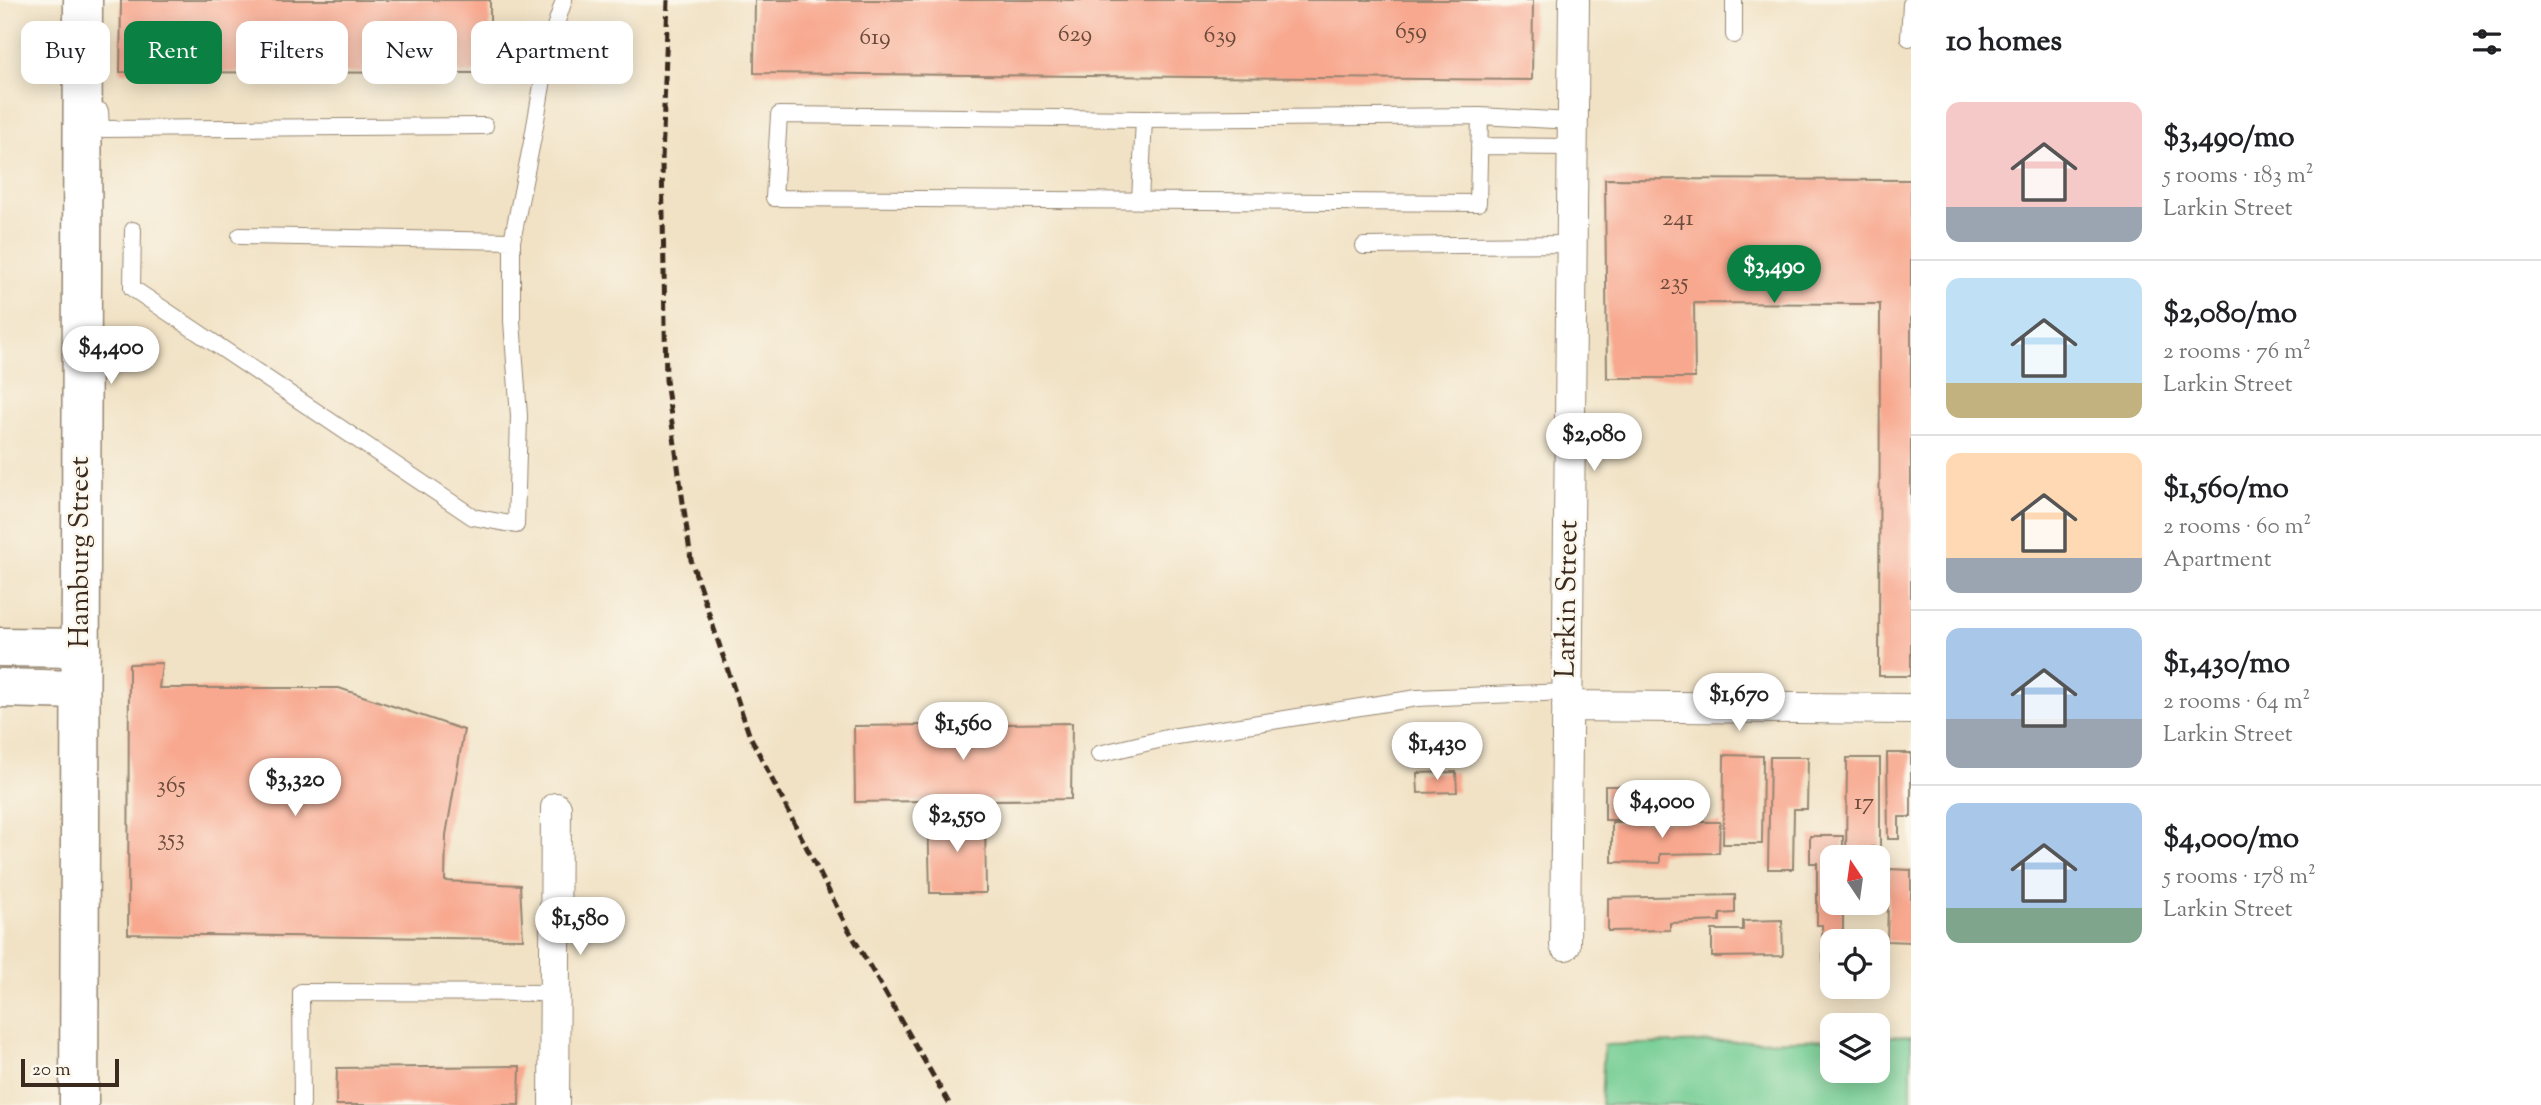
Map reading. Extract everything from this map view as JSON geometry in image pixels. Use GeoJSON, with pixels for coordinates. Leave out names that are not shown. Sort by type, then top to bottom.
{"type":"FeatureCollection","features":[{"type":"Feature","properties":{"kind":"main road","name":"Hamburg Street"},"geometry":{"type":"LineString","coordinates":[[79,1105],[83,0]]}},
{"type":"Feature","properties":{"kind":"main road"},"geometry":{"type":"LineString","coordinates":[[0,647],[80,648]]}},
{"type":"Feature","properties":{"kind":"main road"},"geometry":{"type":"LineString","coordinates":[[0,688],[80,690]]}},
{"type":"Feature","properties":{"kind":"street","name":"Larkin Street"},"geometry":{"type":"LineString","coordinates":[[1565,945],[1574,0]]}},
{"type":"Feature","properties":{"kind":"street"},"geometry":{"type":"LineString","coordinates":[[1567,699],[1911,709]]}},
{"type":"Feature","properties":{"kind":"street"},"geometry":{"type":"LineString","coordinates":[[554,1105],[556,808]]}},
{"type":"Feature","properties":{"kind":"lane"},"geometry":{"type":"LineString","coordinates":[[133,230],[132,288],[473,517],[516,525],[519,416],[512,321],[512,241],[549,45],[564,0]]}},
{"type":"Feature","properties":{"kind":"lane"},"geometry":{"type":"LineString","coordinates":[[1734,0],[1734,35]]}},
{"type":"Feature","properties":{"kind":"lane"},"geometry":{"type":"LineString","coordinates":[[1909,38],[1911,4]]}},
{"type":"Feature","properties":{"kind":"lane"},"geometry":{"type":"LineString","coordinates":[[100,90],[101,129],[485,126]]}},
{"type":"Feature","properties":{"kind":"lane"},"geometry":{"type":"LineString","coordinates":[[1480,116],[1478,203],[774,198],[779,115],[1144,119],[1480,116],[1572,134]]}},
{"type":"Feature","properties":{"kind":"lane"},"geometry":{"type":"LineString","coordinates":[[1140,201],[1144,119]]}},
{"type":"Feature","properties":{"kind":"lane"},"geometry":{"type":"LineString","coordinates":[[1479,146],[1572,134]]}},
{"type":"Feature","properties":{"kind":"lane"},"geometry":{"type":"LineString","coordinates":[[240,236],[512,241]]}},
{"type":"Feature","properties":{"kind":"lane"},"geometry":{"type":"LineString","coordinates":[[1364,246],[1571,244]]}},
{"type":"Feature","properties":{"kind":"lane"},"geometry":{"type":"LineString","coordinates":[[1099,754],[1171,737],[1417,698],[1567,699]]}},
{"type":"Feature","properties":{"kind":"lane"},"geometry":{"type":"LineString","coordinates":[[302,1105],[301,992],[555,993]]}},
{"type":"Feature","properties":{"kind":"green space"},"geometry":{"type":"Polygon","coordinates":[[[1911,1036],[1911,1105],[1601,1105],[1604,1045],[1820,1039],[1820,1083],[1890,1083],[1890,1037],[1911,1036]]]}},
{"type":"Feature","properties":{"kind":"building"},"geometry":{"type":"Polygon","coordinates":[[[121,0],[490,0],[490,21],[471,21],[471,73],[457,73],[457,21],[362,21],[362,73],[348,73],[348,21],[236,21],[236,72],[222,72],[222,21],[124,21],[124,72],[120,72],[121,0]]]}},
{"type":"Feature","properties":{"kind":"building"},"geometry":{"type":"Polygon","coordinates":[[[755,0],[1533,0],[1532,80],[754,73],[755,0]]]}},
{"type":"Feature","properties":{"kind":"building"},"geometry":{"type":"Polygon","coordinates":[[[1605,179],[1911,180],[1911,676],[1879,676],[1880,304],[1694,303],[1695,378],[1607,378],[1605,179]]]}},
{"type":"Feature","properties":{"kind":"building"},"geometry":{"type":"Polygon","coordinates":[[[162,663],[159,688],[339,688],[464,730],[446,835],[445,881],[520,885],[523,939],[128,934],[129,664],[162,663]]]}},
{"type":"Feature","properties":{"kind":"building"},"geometry":{"type":"Polygon","coordinates":[[[1072,723],[1071,799],[855,802],[854,726],[1072,723]]]}},
{"type":"Feature","properties":{"kind":"building"},"geometry":{"type":"Polygon","coordinates":[[[1887,753],[1911,753],[1911,817],[1899,817],[1899,839],[1888,839],[1887,753]]]}},
{"type":"Feature","properties":{"kind":"building"},"geometry":{"type":"Polygon","coordinates":[[[1724,755],[1763,756],[1762,844],[1723,844],[1724,755]]]}},
{"type":"Feature","properties":{"kind":"building"},"geometry":{"type":"Polygon","coordinates":[[[1770,757],[1808,757],[1807,809],[1794,809],[1793,869],[1768,869],[1770,757]]]}},
{"type":"Feature","properties":{"kind":"building"},"geometry":{"type":"Polygon","coordinates":[[[1847,758],[1880,758],[1880,845],[1846,845],[1847,758]]]}},
{"type":"Feature","properties":{"kind":"building"},"geometry":{"type":"Polygon","coordinates":[[[1456,772],[1457,792],[1418,793],[1417,773],[1456,772]]]}},
{"type":"Feature","properties":{"kind":"building"},"geometry":{"type":"Polygon","coordinates":[[[1605,786],[1648,786],[1648,801],[1668,801],[1669,820],[1605,820],[1605,786]]]}},
{"type":"Feature","properties":{"kind":"building"},"geometry":{"type":"Polygon","coordinates":[[[985,814],[986,893],[930,893],[928,815],[985,814]]]}},
{"type":"Feature","properties":{"kind":"building"},"geometry":{"type":"Polygon","coordinates":[[[1612,822],[1720,822],[1719,853],[1660,854],[1660,863],[1612,862],[1612,822]]]}},
{"type":"Feature","properties":{"kind":"building"},"geometry":{"type":"Polygon","coordinates":[[[1810,836],[1843,836],[1843,845],[1820,845],[1820,915],[1843,915],[1843,929],[1822,929],[1822,925],[1817,925],[1817,863],[1810,863],[1810,836]]]}},
{"type":"Feature","properties":{"kind":"building"},"geometry":{"type":"Polygon","coordinates":[[[1890,869],[1911,870],[1911,942],[1890,941],[1890,929],[1887,929],[1890,869]]]}},
{"type":"Feature","properties":{"kind":"building"},"geometry":{"type":"Polygon","coordinates":[[[1735,895],[1735,913],[1720,914],[1720,921],[1670,923],[1670,930],[1608,931],[1608,898],[1735,895]]]}},
{"type":"Feature","properties":{"kind":"building"},"geometry":{"type":"Polygon","coordinates":[[[1782,920],[1783,956],[1712,957],[1712,930],[1743,930],[1743,921],[1782,920]]]}},
{"type":"Feature","properties":{"kind":"building"},"geometry":{"type":"Polygon","coordinates":[[[520,1066],[519,1105],[336,1105],[337,1068],[520,1066]]]}},
{"type":"Feature","properties":{"kind":"railway"},"geometry":{"type":"LineString","coordinates":[[668,0],[662,161],[666,380],[691,560],[749,734],[846,925],[950,1105]]}}]}
